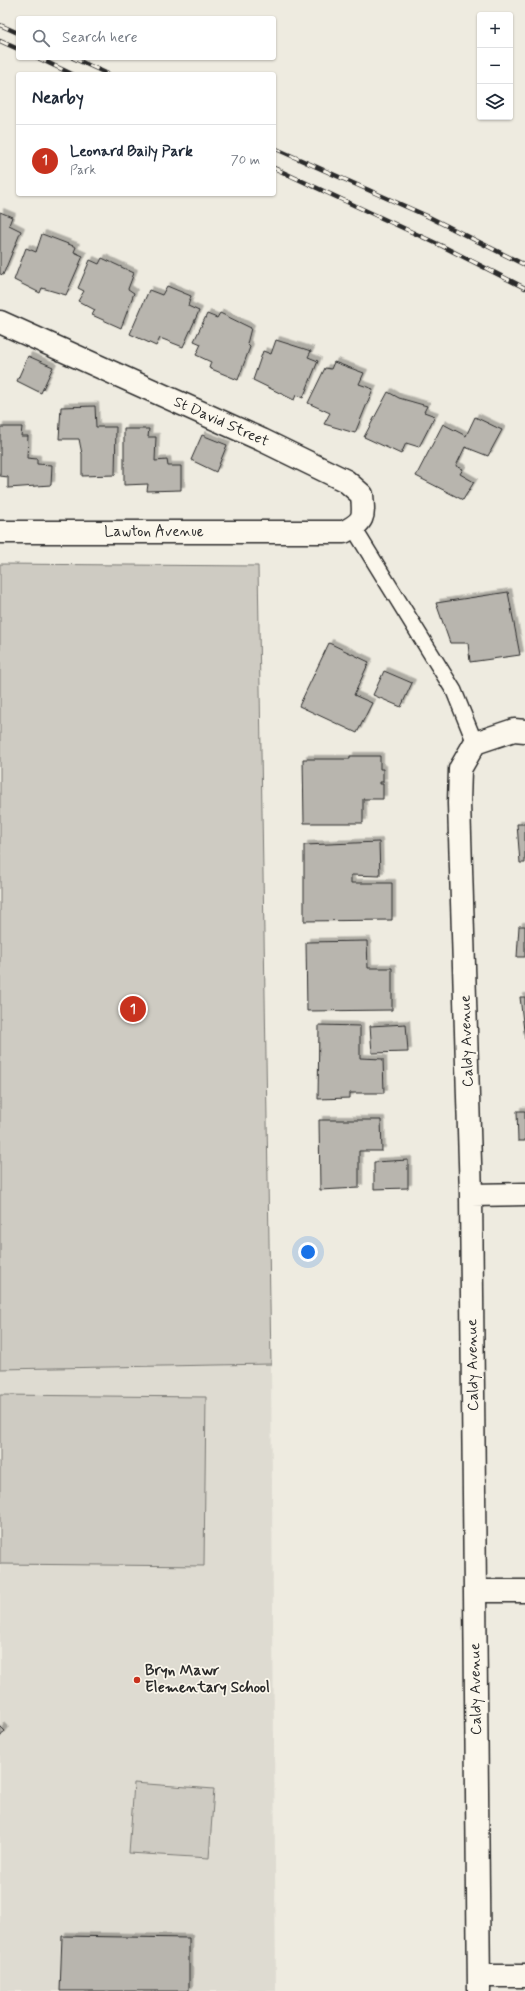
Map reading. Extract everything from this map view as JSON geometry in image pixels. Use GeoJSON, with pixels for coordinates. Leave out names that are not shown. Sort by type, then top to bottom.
{"type":"FeatureCollection","features":[{"type":"Feature","properties":{"kind":"street","name":"St David Street"},"geometry":{"type":"LineString","coordinates":[[0,322],[254,436],[346,481],[362,495],[364,512],[359,524],[353,527]]}},
{"type":"Feature","properties":{"kind":"street","name":"Lawton Avenue"},"geometry":{"type":"LineString","coordinates":[[0,532],[344,532],[353,527]]}},
{"type":"Feature","properties":{"kind":"street"},"geometry":{"type":"LineString","coordinates":[[475,743],[514,730],[525,731]]}},
{"type":"Feature","properties":{"kind":"street","name":"Caldy Avenue"},"geometry":{"type":"LineString","coordinates":[[475,743],[460,769],[459,802],[471,1195],[479,1983]]}},
{"type":"Feature","properties":{"kind":"street"},"geometry":{"type":"LineString","coordinates":[[471,1195],[525,1194]]}},
{"type":"Feature","properties":{"kind":"street"},"geometry":{"type":"LineString","coordinates":[[475,1591],[525,1591]]}},
{"type":"Feature","properties":{"kind":"street"},"geometry":{"type":"LineString","coordinates":[[479,1983],[525,1976]]}},
{"type":"Feature","properties":{"kind":"lane"},"geometry":{"type":"LineString","coordinates":[[353,527],[454,691],[475,743]]}},
{"type":"Feature","properties":{"kind":"shaded area"},"geometry":{"type":"Polygon","coordinates":[[[0,564],[258,566],[271,1364],[0,1369],[0,564]]]}},
{"type":"Feature","properties":{"kind":"shaded area","name":"Bryn Mawr Elementary School"},"geometry":{"type":"Polygon","coordinates":[[[271,1364],[276,1991],[0,1991],[0,1369],[271,1364]]]}},
{"type":"Feature","properties":{"kind":"shaded area"},"geometry":{"type":"Polygon","coordinates":[[[0,1395],[206,1397],[204,1566],[0,1564],[0,1395]]]}},
{"type":"Feature","properties":{"kind":"shaded area"},"geometry":{"type":"Polygon","coordinates":[[[134,1783],[214,1789],[209,1858],[129,1853],[134,1783]]]}},
{"type":"Feature","properties":{"kind":"building"},"geometry":{"type":"Polygon","coordinates":[[[0,212],[12,217],[9,225],[21,231],[3,275],[0,274],[0,212]]]}},
{"type":"Feature","properties":{"kind":"building"},"geometry":{"type":"Polygon","coordinates":[[[42,234],[76,247],[74,252],[83,256],[66,295],[42,288],[40,293],[14,280],[26,248],[36,252],[42,234]]]}},
{"type":"Feature","properties":{"kind":"building"},"geometry":{"type":"Polygon","coordinates":[[[102,258],[134,273],[128,289],[134,293],[121,328],[92,315],[95,310],[78,301],[84,291],[78,288],[90,260],[99,264],[102,258]]]}},
{"type":"Feature","properties":{"kind":"building"},"geometry":{"type":"Polygon","coordinates":[[[167,286],[191,296],[188,306],[199,311],[183,347],[160,338],[156,346],[130,334],[149,290],[162,295],[167,286]]]}},
{"type":"Feature","properties":{"kind":"building"},"geometry":{"type":"Polygon","coordinates":[[[220,313],[251,328],[247,344],[250,347],[238,380],[209,368],[211,362],[196,355],[201,344],[194,341],[207,314],[217,318],[220,313]]]}},
{"type":"Feature","properties":{"kind":"building"},"geometry":{"type":"Polygon","coordinates":[[[276,340],[311,351],[308,357],[318,361],[303,398],[296,395],[294,400],[253,380],[263,351],[271,354],[276,340]]]}},
{"type":"Feature","properties":{"kind":"building"},"geometry":{"type":"Polygon","coordinates":[[[28,356],[53,367],[41,393],[17,381],[28,356]]]}},
{"type":"Feature","properties":{"kind":"building"},"geometry":{"type":"Polygon","coordinates":[[[334,362],[364,373],[359,384],[373,389],[355,433],[324,424],[330,413],[308,403],[325,368],[331,369],[334,362]]]}},
{"type":"Feature","properties":{"kind":"building"},"geometry":{"type":"Polygon","coordinates":[[[388,392],[399,398],[427,406],[424,412],[435,416],[419,447],[406,443],[401,454],[364,437],[388,392]]]}},
{"type":"Feature","properties":{"kind":"building"},"geometry":{"type":"Polygon","coordinates":[[[95,406],[96,427],[116,427],[115,475],[82,476],[82,454],[79,439],[59,439],[61,407],[95,406]]]}},
{"type":"Feature","properties":{"kind":"building"},"geometry":{"type":"Polygon","coordinates":[[[475,417],[502,430],[488,456],[465,447],[456,466],[463,469],[460,474],[474,482],[463,500],[416,476],[443,424],[466,436],[475,417]]]}},
{"type":"Feature","properties":{"kind":"building"},"geometry":{"type":"Polygon","coordinates":[[[0,427],[22,427],[21,436],[28,436],[27,458],[37,459],[37,464],[52,465],[51,485],[8,488],[8,477],[0,476],[0,427]]]}},
{"type":"Feature","properties":{"kind":"building"},"geometry":{"type":"Polygon","coordinates":[[[124,429],[149,429],[148,437],[156,437],[155,461],[167,460],[168,466],[181,466],[181,490],[147,491],[148,484],[124,485],[124,429]]]}},
{"type":"Feature","properties":{"kind":"building"},"geometry":{"type":"Polygon","coordinates":[[[202,435],[227,445],[216,472],[191,460],[202,435]]]}},
{"type":"Feature","properties":{"kind":"building"},"geometry":{"type":"Polygon","coordinates":[[[508,592],[520,655],[470,662],[468,643],[450,643],[436,603],[508,592]]]}},
{"type":"Feature","properties":{"kind":"building"},"geometry":{"type":"Polygon","coordinates":[[[329,643],[369,662],[354,695],[372,703],[357,733],[299,706],[329,643]]]}},
{"type":"Feature","properties":{"kind":"building"},"geometry":{"type":"Polygon","coordinates":[[[384,671],[412,683],[401,707],[373,695],[384,671]]]}},
{"type":"Feature","properties":{"kind":"building"},"geometry":{"type":"Polygon","coordinates":[[[350,756],[380,756],[380,769],[383,769],[383,782],[380,782],[380,784],[383,784],[383,799],[363,799],[363,823],[304,823],[303,759],[350,759],[350,756]]]}},
{"type":"Feature","properties":{"kind":"building"},"geometry":{"type":"Polygon","coordinates":[[[517,824],[525,824],[525,863],[520,863],[517,824]]]}},
{"type":"Feature","properties":{"kind":"building"},"geometry":{"type":"Polygon","coordinates":[[[379,842],[380,876],[351,875],[351,883],[392,883],[392,920],[304,921],[304,845],[379,842]]]}},
{"type":"Feature","properties":{"kind":"building"},"geometry":{"type":"Polygon","coordinates":[[[519,926],[525,926],[525,957],[517,957],[519,926]]]}},
{"type":"Feature","properties":{"kind":"building"},"geometry":{"type":"Polygon","coordinates":[[[367,941],[368,968],[392,968],[392,1010],[307,1011],[306,942],[367,941]]]}},
{"type":"Feature","properties":{"kind":"building"},"geometry":{"type":"Polygon","coordinates":[[[520,997],[525,997],[525,1039],[520,997]]]}},
{"type":"Feature","properties":{"kind":"building"},"geometry":{"type":"Polygon","coordinates":[[[406,1024],[408,1052],[372,1053],[370,1026],[406,1024]]]}},
{"type":"Feature","properties":{"kind":"building"},"geometry":{"type":"Polygon","coordinates":[[[319,1025],[360,1026],[360,1058],[383,1059],[384,1093],[350,1093],[350,1098],[318,1099],[319,1025]]]}},
{"type":"Feature","properties":{"kind":"building"},"geometry":{"type":"Polygon","coordinates":[[[517,1111],[525,1111],[525,1141],[518,1141],[517,1111]]]}},
{"type":"Feature","properties":{"kind":"building"},"geometry":{"type":"Polygon","coordinates":[[[319,1120],[381,1120],[382,1151],[359,1151],[359,1188],[320,1190],[319,1120]]]}},
{"type":"Feature","properties":{"kind":"building"},"geometry":{"type":"Polygon","coordinates":[[[408,1160],[408,1188],[374,1189],[374,1162],[408,1160]]]}},
{"type":"Feature","properties":{"kind":"building"},"geometry":{"type":"Polygon","coordinates":[[[0,1726],[5,1731],[0,1737],[0,1726]]]}},
{"type":"Feature","properties":{"kind":"building"},"geometry":{"type":"Polygon","coordinates":[[[62,1936],[189,1938],[189,1991],[60,1991],[62,1936]]]}},
{"type":"Feature","properties":{"kind":"railway"},"geometry":{"type":"LineString","coordinates":[[0,25],[16,32]]}},
{"type":"Feature","properties":{"kind":"railway"},"geometry":{"type":"LineString","coordinates":[[0,41],[16,48]]}},
{"type":"Feature","properties":{"kind":"railway"},"geometry":{"type":"LineString","coordinates":[[42,60],[68,72]]}},
{"type":"Feature","properties":{"kind":"railway"},"geometry":{"type":"LineString","coordinates":[[77,60],[104,72]]}},
{"type":"Feature","properties":{"kind":"railway"},"geometry":{"type":"LineString","coordinates":[[276,149],[427,216],[525,265]]}},
{"type":"Feature","properties":{"kind":"railway"},"geometry":{"type":"LineString","coordinates":[[276,169],[442,246],[525,288]]}},
{"type":"Feature","properties":{"kind":"place","name":"Leonard Baily Park"},"geometry":{"type":"Point","coordinates":[133,1009]}},
{"type":"Feature","properties":{"kind":"place","name":"Bryn Mawr Elementary School"},"geometry":{"type":"Point","coordinates":[137,1680]}}]}
